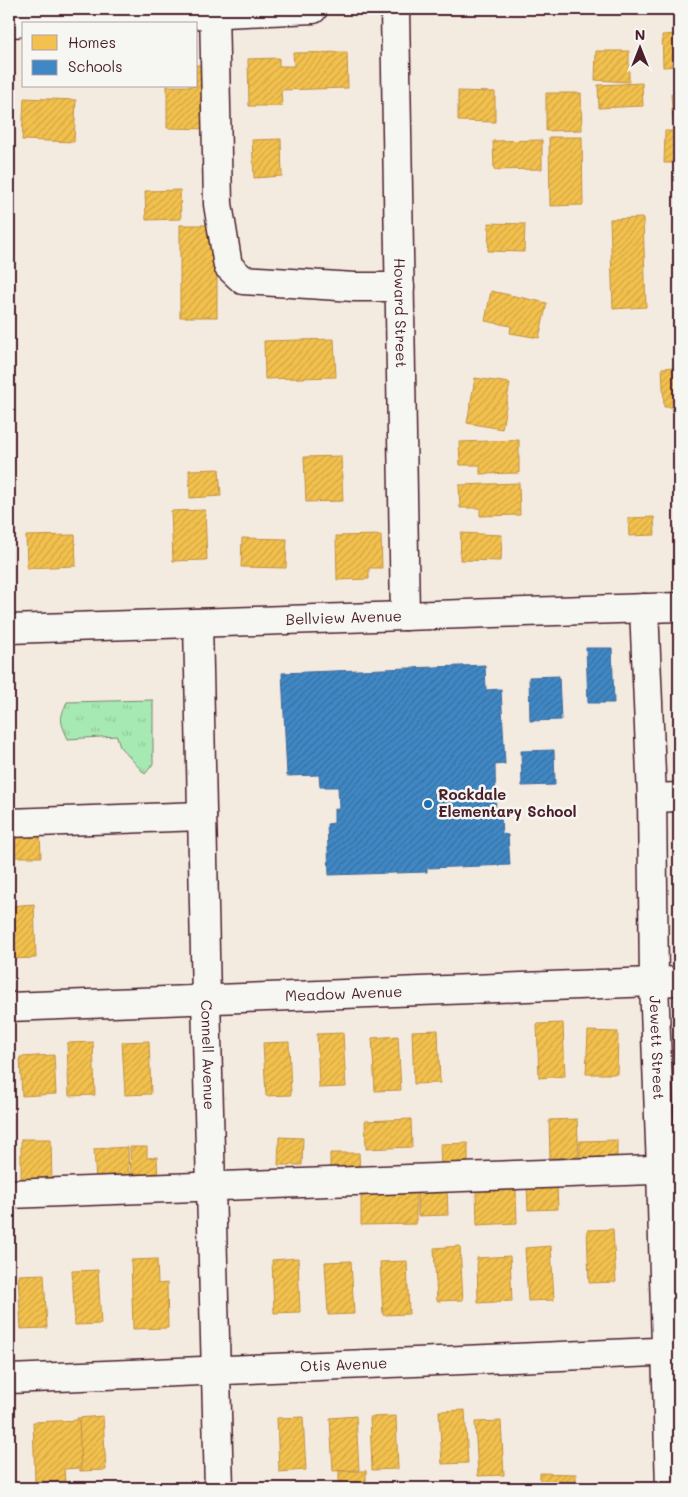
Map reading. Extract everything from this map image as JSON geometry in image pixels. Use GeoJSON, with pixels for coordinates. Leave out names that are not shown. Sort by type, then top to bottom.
{"type":"FeatureCollection","features":[{"type":"Feature","properties":{"kind":"street"},"geometry":{"type":"LineString","coordinates":[[26,18],[313,9]]}},
{"type":"Feature","properties":{"kind":"street","name":"Howard Street"},"geometry":{"type":"LineString","coordinates":[[396,9],[405,616]]}},
{"type":"Feature","properties":{"kind":"street"},"geometry":{"type":"LineString","coordinates":[[214,11],[218,204],[228,266],[242,280],[354,287],[400,287]]}},
{"type":"Feature","properties":{"kind":"street","name":"Bellview Avenue"},"geometry":{"type":"LineString","coordinates":[[9,629],[679,607]]}},
{"type":"Feature","properties":{"kind":"street","name":"Jewett Street"},"geometry":{"type":"LineString","coordinates":[[644,608],[652,798],[666,982],[672,1351],[670,1488]]}},
{"type":"Feature","properties":{"kind":"street","name":"Connell Avenue"},"geometry":{"type":"LineString","coordinates":[[198,623],[210,1186],[219,1488]]}},
{"type":"Feature","properties":{"kind":"street"},"geometry":{"type":"LineString","coordinates":[[652,798],[679,797]]}},
{"type":"Feature","properties":{"kind":"street"},"geometry":{"type":"LineString","coordinates":[[9,823],[202,816]]}},
{"type":"Feature","properties":{"kind":"street","name":"Meadow Avenue"},"geometry":{"type":"LineString","coordinates":[[9,1007],[666,982]]}},
{"type":"Feature","properties":{"kind":"street"},"geometry":{"type":"LineString","coordinates":[[9,1194],[670,1169]]}},
{"type":"Feature","properties":{"kind":"street","name":"Otis Avenue"},"geometry":{"type":"LineString","coordinates":[[9,1379],[672,1351]]}},
{"type":"Feature","properties":{"kind":"green space"},"geometry":{"type":"Polygon","coordinates":[[[153,700],[153,764],[145,774],[120,747],[117,736],[68,739],[62,724],[62,716],[67,702],[153,700]]]}},
{"type":"Feature","properties":{"kind":"building: Homes"},"geometry":{"type":"Polygon","coordinates":[[[679,34],[679,66],[663,67],[662,35],[679,34]]]}},
{"type":"Feature","properties":{"kind":"building: Homes"},"geometry":{"type":"Polygon","coordinates":[[[596,51],[629,51],[629,82],[595,80],[596,51]]]}},
{"type":"Feature","properties":{"kind":"building: Homes"},"geometry":{"type":"Polygon","coordinates":[[[347,52],[348,88],[281,90],[282,106],[249,106],[248,59],[279,58],[279,66],[294,66],[293,53],[347,52]]]}},
{"type":"Feature","properties":{"kind":"building: Homes"},"geometry":{"type":"Polygon","coordinates":[[[198,65],[212,65],[212,129],[167,128],[167,88],[198,88],[198,65]]]}},
{"type":"Feature","properties":{"kind":"building: Homes"},"geometry":{"type":"Polygon","coordinates":[[[642,83],[643,106],[599,108],[598,85],[642,83]]]}},
{"type":"Feature","properties":{"kind":"building: Homes"},"geometry":{"type":"Polygon","coordinates":[[[458,91],[495,92],[495,122],[458,121],[458,91]]]}},
{"type":"Feature","properties":{"kind":"building: Homes"},"geometry":{"type":"Polygon","coordinates":[[[546,93],[581,93],[582,130],[546,131],[546,93]]]}},
{"type":"Feature","properties":{"kind":"building: Homes"},"geometry":{"type":"Polygon","coordinates":[[[9,94],[12,94],[13,120],[9,121],[9,94]]]}},
{"type":"Feature","properties":{"kind":"building: Homes"},"geometry":{"type":"Polygon","coordinates":[[[671,94],[679,94],[679,121],[673,121],[671,94]]]}},
{"type":"Feature","properties":{"kind":"building: Homes"},"geometry":{"type":"Polygon","coordinates":[[[24,98],[76,100],[74,142],[22,140],[24,98]]]}},
{"type":"Feature","properties":{"kind":"building: Homes"},"geometry":{"type":"Polygon","coordinates":[[[665,131],[679,131],[679,163],[664,163],[665,131]]]}},
{"type":"Feature","properties":{"kind":"building: Homes"},"geometry":{"type":"Polygon","coordinates":[[[549,137],[582,137],[583,205],[550,206],[549,137]]]}},
{"type":"Feature","properties":{"kind":"building: Homes"},"geometry":{"type":"Polygon","coordinates":[[[281,139],[282,176],[254,178],[252,140],[281,139]]]}},
{"type":"Feature","properties":{"kind":"building: Homes"},"geometry":{"type":"Polygon","coordinates":[[[542,140],[542,169],[494,170],[493,141],[542,140]]]}},
{"type":"Feature","properties":{"kind":"building: Homes"},"geometry":{"type":"Polygon","coordinates":[[[180,190],[181,219],[146,220],[145,191],[180,190]]]}},
{"type":"Feature","properties":{"kind":"building: Homes"},"geometry":{"type":"Polygon","coordinates":[[[643,218],[646,307],[613,309],[610,219],[643,218]]]}},
{"type":"Feature","properties":{"kind":"building: Homes"},"geometry":{"type":"Polygon","coordinates":[[[489,223],[525,224],[524,252],[488,251],[489,223]]]}},
{"type":"Feature","properties":{"kind":"building: Homes"},"geometry":{"type":"Polygon","coordinates":[[[180,225],[217,225],[217,317],[180,317],[180,225]]]}},
{"type":"Feature","properties":{"kind":"building: Homes"},"geometry":{"type":"Polygon","coordinates":[[[491,291],[547,303],[539,338],[510,333],[511,326],[485,321],[491,291]]]}},
{"type":"Feature","properties":{"kind":"building: Homes"},"geometry":{"type":"Polygon","coordinates":[[[334,339],[336,377],[265,379],[264,341],[334,339]]]}},
{"type":"Feature","properties":{"kind":"building: Homes"},"geometry":{"type":"Polygon","coordinates":[[[679,367],[679,407],[664,407],[662,368],[679,367]]]}},
{"type":"Feature","properties":{"kind":"building: Homes"},"geometry":{"type":"Polygon","coordinates":[[[475,378],[510,383],[502,429],[467,423],[475,378]]]}},
{"type":"Feature","properties":{"kind":"building: Homes"},"geometry":{"type":"Polygon","coordinates":[[[519,440],[519,473],[480,474],[480,465],[460,465],[459,442],[519,440]]]}},
{"type":"Feature","properties":{"kind":"building: Homes"},"geometry":{"type":"Polygon","coordinates":[[[341,456],[343,501],[306,502],[304,457],[341,456]]]}},
{"type":"Feature","properties":{"kind":"building: Homes"},"geometry":{"type":"Polygon","coordinates":[[[219,469],[221,496],[190,498],[189,470],[219,469]]]}},
{"type":"Feature","properties":{"kind":"building: Homes"},"geometry":{"type":"Polygon","coordinates":[[[519,483],[520,515],[480,516],[480,508],[460,508],[459,485],[519,483]]]}},
{"type":"Feature","properties":{"kind":"building: Homes"},"geometry":{"type":"Polygon","coordinates":[[[205,510],[207,560],[173,561],[171,511],[205,510]]]}},
{"type":"Feature","properties":{"kind":"building: Homes"},"geometry":{"type":"Polygon","coordinates":[[[654,517],[655,535],[629,536],[628,518],[654,517]]]}},
{"type":"Feature","properties":{"kind":"building: Homes"},"geometry":{"type":"Polygon","coordinates":[[[675,526],[679,526],[679,557],[677,557],[675,526]]]}},
{"type":"Feature","properties":{"kind":"building: Homes"},"geometry":{"type":"Polygon","coordinates":[[[461,533],[502,535],[501,561],[460,560],[461,533]]]}},
{"type":"Feature","properties":{"kind":"building: Homes"},"geometry":{"type":"Polygon","coordinates":[[[75,535],[76,566],[27,568],[26,536],[75,535]]]}},
{"type":"Feature","properties":{"kind":"building: Homes"},"geometry":{"type":"Polygon","coordinates":[[[381,535],[382,568],[369,568],[369,579],[337,580],[336,536],[381,535]]]}},
{"type":"Feature","properties":{"kind":"building: Homes"},"geometry":{"type":"Polygon","coordinates":[[[242,538],[287,539],[286,568],[241,567],[242,538]]]}},
{"type":"Feature","properties":{"kind":"building: Homes"},"geometry":{"type":"Polygon","coordinates":[[[11,831],[40,831],[41,857],[12,857],[11,831]]]}},
{"type":"Feature","properties":{"kind":"building: Homes"},"geometry":{"type":"Polygon","coordinates":[[[34,904],[36,958],[10,959],[9,906],[34,904]]]}},
{"type":"Feature","properties":{"kind":"building: Homes"},"geometry":{"type":"Polygon","coordinates":[[[563,1023],[565,1076],[539,1078],[537,1024],[563,1023]]]}},
{"type":"Feature","properties":{"kind":"building: Homes"},"geometry":{"type":"Polygon","coordinates":[[[438,1030],[440,1083],[414,1084],[412,1031],[438,1030]]]}},
{"type":"Feature","properties":{"kind":"building: Homes"},"geometry":{"type":"Polygon","coordinates":[[[588,1031],[618,1032],[617,1074],[586,1074],[588,1031]]]}},
{"type":"Feature","properties":{"kind":"building: Homes"},"geometry":{"type":"Polygon","coordinates":[[[343,1033],[346,1087],[319,1088],[317,1034],[343,1033]]]}},
{"type":"Feature","properties":{"kind":"building: Homes"},"geometry":{"type":"Polygon","coordinates":[[[398,1036],[401,1090],[375,1091],[372,1038],[398,1036]]]}},
{"type":"Feature","properties":{"kind":"building: Homes"},"geometry":{"type":"Polygon","coordinates":[[[149,1041],[151,1094],[125,1095],[122,1042],[149,1041]]]}},
{"type":"Feature","properties":{"kind":"building: Homes"},"geometry":{"type":"Polygon","coordinates":[[[93,1042],[95,1095],[69,1096],[67,1043],[93,1042]]]}},
{"type":"Feature","properties":{"kind":"building: Homes"},"geometry":{"type":"Polygon","coordinates":[[[289,1042],[291,1095],[266,1096],[263,1043],[289,1042]]]}},
{"type":"Feature","properties":{"kind":"building: Homes"},"geometry":{"type":"Polygon","coordinates":[[[54,1055],[56,1094],[22,1096],[20,1057],[54,1055]]]}},
{"type":"Feature","properties":{"kind":"building: Homes"},"geometry":{"type":"Polygon","coordinates":[[[411,1119],[412,1147],[366,1149],[365,1121],[411,1119]]]}},
{"type":"Feature","properties":{"kind":"building: Homes"},"geometry":{"type":"Polygon","coordinates":[[[577,1119],[579,1157],[550,1158],[549,1120],[577,1119]]]}},
{"type":"Feature","properties":{"kind":"building: Homes"},"geometry":{"type":"Polygon","coordinates":[[[279,1137],[303,1138],[302,1165],[278,1165],[279,1137]]]}},
{"type":"Feature","properties":{"kind":"building: Homes"},"geometry":{"type":"Polygon","coordinates":[[[21,1139],[51,1139],[52,1185],[21,1186],[21,1139]]]}},
{"type":"Feature","properties":{"kind":"building: Homes"},"geometry":{"type":"Polygon","coordinates":[[[617,1140],[617,1165],[580,1166],[580,1141],[617,1140]]]}},
{"type":"Feature","properties":{"kind":"building: Homes"},"geometry":{"type":"Polygon","coordinates":[[[468,1143],[468,1170],[441,1171],[440,1144],[468,1143]]]}},
{"type":"Feature","properties":{"kind":"building: Homes"},"geometry":{"type":"Polygon","coordinates":[[[128,1147],[129,1181],[96,1182],[94,1149],[128,1147]]]}},
{"type":"Feature","properties":{"kind":"building: Homes"},"geometry":{"type":"Polygon","coordinates":[[[130,1147],[147,1147],[147,1158],[157,1157],[158,1183],[131,1183],[130,1147]]]}},
{"type":"Feature","properties":{"kind":"building: Homes"},"geometry":{"type":"Polygon","coordinates":[[[330,1153],[359,1153],[360,1173],[330,1174],[330,1153]]]}},
{"type":"Feature","properties":{"kind":"building: Homes"},"geometry":{"type":"Polygon","coordinates":[[[557,1185],[558,1209],[528,1210],[527,1186],[557,1185]]]}},
{"type":"Feature","properties":{"kind":"building: Homes"},"geometry":{"type":"Polygon","coordinates":[[[447,1187],[448,1215],[418,1216],[417,1188],[447,1187]]]}},
{"type":"Feature","properties":{"kind":"building: Homes"},"geometry":{"type":"Polygon","coordinates":[[[516,1188],[517,1223],[477,1225],[476,1189],[516,1188]]]}},
{"type":"Feature","properties":{"kind":"building: Homes"},"geometry":{"type":"Polygon","coordinates":[[[416,1193],[416,1224],[361,1225],[361,1194],[416,1193]]]}},
{"type":"Feature","properties":{"kind":"building: Homes"},"geometry":{"type":"Polygon","coordinates":[[[613,1229],[616,1282],[589,1283],[587,1230],[613,1229]]]}},
{"type":"Feature","properties":{"kind":"building: Homes"},"geometry":{"type":"Polygon","coordinates":[[[460,1246],[463,1300],[437,1301],[434,1248],[460,1246]]]}},
{"type":"Feature","properties":{"kind":"building: Homes"},"geometry":{"type":"Polygon","coordinates":[[[551,1246],[554,1300],[528,1301],[525,1248],[551,1246]]]}},
{"type":"Feature","properties":{"kind":"building: Homes"},"geometry":{"type":"Polygon","coordinates":[[[510,1256],[512,1301],[478,1303],[477,1258],[510,1256]]]}},
{"type":"Feature","properties":{"kind":"building: Homes"},"geometry":{"type":"Polygon","coordinates":[[[298,1258],[300,1312],[274,1313],[272,1260],[298,1258]]]}},
{"type":"Feature","properties":{"kind":"building: Homes"},"geometry":{"type":"Polygon","coordinates":[[[157,1259],[158,1284],[167,1283],[168,1328],[133,1329],[131,1260],[157,1259]]]}},
{"type":"Feature","properties":{"kind":"building: Homes"},"geometry":{"type":"Polygon","coordinates":[[[351,1261],[354,1314],[328,1315],[325,1262],[351,1261]]]}},
{"type":"Feature","properties":{"kind":"building: Homes"},"geometry":{"type":"Polygon","coordinates":[[[407,1261],[409,1314],[383,1315],[380,1262],[407,1261]]]}},
{"type":"Feature","properties":{"kind":"building: Homes"},"geometry":{"type":"Polygon","coordinates":[[[98,1270],[101,1324],[75,1325],[72,1271],[98,1270]]]}},
{"type":"Feature","properties":{"kind":"building: Homes"},"geometry":{"type":"Polygon","coordinates":[[[44,1274],[47,1328],[21,1329],[18,1275],[44,1274]]]}},
{"type":"Feature","properties":{"kind":"building: Homes"},"geometry":{"type":"Polygon","coordinates":[[[465,1410],[468,1463],[442,1464],[439,1411],[465,1410]]]}},
{"type":"Feature","properties":{"kind":"building: Homes"},"geometry":{"type":"Polygon","coordinates":[[[103,1416],[106,1470],[80,1471],[77,1418],[103,1416]]]}},
{"type":"Feature","properties":{"kind":"building: Homes"},"geometry":{"type":"Polygon","coordinates":[[[356,1416],[359,1470],[333,1471],[330,1418],[356,1416]]]}},
{"type":"Feature","properties":{"kind":"building: Homes"},"geometry":{"type":"Polygon","coordinates":[[[396,1416],[398,1469],[372,1470],[370,1417],[396,1416]]]}},
{"type":"Feature","properties":{"kind":"building: Homes"},"geometry":{"type":"Polygon","coordinates":[[[303,1417],[306,1470],[279,1472],[277,1418],[303,1417]]]}},
{"type":"Feature","properties":{"kind":"building: Homes"},"geometry":{"type":"Polygon","coordinates":[[[79,1420],[81,1468],[64,1469],[65,1481],[35,1482],[33,1422],[79,1420]]]}},
{"type":"Feature","properties":{"kind":"building: Homes"},"geometry":{"type":"Polygon","coordinates":[[[501,1421],[504,1475],[478,1476],[475,1422],[501,1421]]]}},
{"type":"Feature","properties":{"kind":"building: Homes"},"geometry":{"type":"Polygon","coordinates":[[[339,1471],[366,1471],[366,1488],[339,1488],[339,1471]]]}},
{"type":"Feature","properties":{"kind":"building: Homes"},"geometry":{"type":"Polygon","coordinates":[[[540,1473],[576,1474],[576,1488],[540,1488],[540,1473]]]}},
{"type":"Feature","properties":{"kind":"building: Schools"},"geometry":{"type":"Polygon","coordinates":[[[586,648],[612,648],[614,703],[588,703],[586,648]]]}},
{"type":"Feature","properties":{"kind":"building: Schools","name":"Rockdale Elementary School"},"geometry":{"type":"Polygon","coordinates":[[[485,665],[486,690],[501,689],[505,764],[495,765],[496,816],[501,816],[502,834],[508,835],[510,865],[427,868],[427,872],[329,875],[327,824],[334,823],[334,809],[339,809],[338,787],[320,787],[319,775],[287,776],[282,673],[485,665]]]}},
{"type":"Feature","properties":{"kind":"building: Schools"},"geometry":{"type":"Polygon","coordinates":[[[559,676],[561,720],[530,721],[529,677],[559,676]]]}},
{"type":"Feature","properties":{"kind":"building: Schools"},"geometry":{"type":"Polygon","coordinates":[[[554,750],[555,785],[522,786],[521,751],[554,750]]]}},
{"type":"Feature","properties":{"kind":"place","name":"Rockdale Elementary School"},"geometry":{"type":"Point","coordinates":[428,804]}}]}
